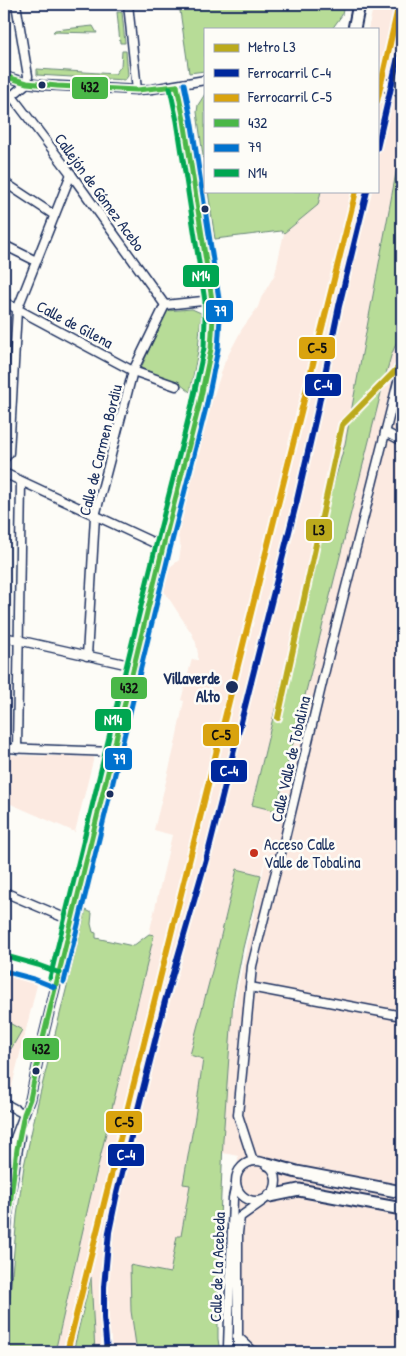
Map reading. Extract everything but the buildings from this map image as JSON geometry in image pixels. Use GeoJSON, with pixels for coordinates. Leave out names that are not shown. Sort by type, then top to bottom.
{"type":"FeatureCollection","features":[{"type":"Feature","properties":{"kind":"main road"},"geometry":{"type":"LineString","coordinates":[[352,26],[358,4]]}},
{"type":"Feature","properties":{"kind":"main road"},"geometry":{"type":"LineString","coordinates":[[390,86],[402,80]]}},
{"type":"Feature","properties":{"kind":"main road"},"geometry":{"type":"LineString","coordinates":[[378,84],[390,86],[402,91]]}},
{"type":"Feature","properties":{"kind":"main road"},"geometry":{"type":"LineString","coordinates":[[268,1164],[297,1172],[402,1192]]}},
{"type":"Feature","properties":{"kind":"main road"},"geometry":{"type":"LineString","coordinates":[[267,1198],[298,1190],[402,1209]]}},
{"type":"Feature","properties":{"kind":"street"},"geometry":{"type":"LineString","coordinates":[[4,105],[11,95],[27,83],[28,76],[16,4]]}},
{"type":"Feature","properties":{"kind":"street"},"geometry":{"type":"LineString","coordinates":[[128,4],[137,90]]}},
{"type":"Feature","properties":{"kind":"street"},"geometry":{"type":"LineString","coordinates":[[4,76],[27,83],[137,90],[177,86],[204,80]]}},
{"type":"Feature","properties":{"kind":"street"},"geometry":{"type":"LineString","coordinates":[[4,1167],[30,1099],[42,1038],[199,406],[211,349],[212,300],[177,86]]}},
{"type":"Feature","properties":{"kind":"street","name":"Callejón de Gómez Acebo"},"geometry":{"type":"LineString","coordinates":[[11,95],[71,174],[165,305]]}},
{"type":"Feature","properties":{"kind":"street"},"geometry":{"type":"LineString","coordinates":[[4,459],[9,453],[17,310],[71,174]]}},
{"type":"Feature","properties":{"kind":"street"},"geometry":{"type":"LineString","coordinates":[[4,182],[54,215]]}},
{"type":"Feature","properties":{"kind":"street"},"geometry":{"type":"LineString","coordinates":[[4,245],[36,261]]}},
{"type":"Feature","properties":{"kind":"street"},"geometry":{"type":"LineString","coordinates":[[165,305],[212,300]]}},
{"type":"Feature","properties":{"kind":"street","name":"Calle de Gilena"},"geometry":{"type":"LineString","coordinates":[[4,302],[134,371],[176,386]]}},
{"type":"Feature","properties":{"kind":"street","name":"Calle de Carmen Bordiu"},"geometry":{"type":"LineString","coordinates":[[87,656],[96,516],[134,371],[165,305]]}},
{"type":"Feature","properties":{"kind":"street","name":"Calle Valle de Tobalina"},"geometry":{"type":"LineString","coordinates":[[253,1161],[238,1115],[252,966],[402,366]]}},
{"type":"Feature","properties":{"kind":"street"},"geometry":{"type":"LineString","coordinates":[[385,432],[402,441]]}},
{"type":"Feature","properties":{"kind":"street"},"geometry":{"type":"LineString","coordinates":[[4,473],[163,547]]}},
{"type":"Feature","properties":{"kind":"street"},"geometry":{"type":"LineString","coordinates":[[17,749],[21,482]]}},
{"type":"Feature","properties":{"kind":"street"},"geometry":{"type":"LineString","coordinates":[[4,637],[134,666]]}},
{"type":"Feature","properties":{"kind":"street"},"geometry":{"type":"LineString","coordinates":[[4,748],[113,752]]}},
{"type":"Feature","properties":{"kind":"street"},"geometry":{"type":"LineString","coordinates":[[4,892],[72,921]]}},
{"type":"Feature","properties":{"kind":"street"},"geometry":{"type":"LineString","coordinates":[[4,963],[57,980]]}},
{"type":"Feature","properties":{"kind":"street"},"geometry":{"type":"LineString","coordinates":[[250,986],[402,1016]]}},
{"type":"Feature","properties":{"kind":"street"},"geometry":{"type":"LineString","coordinates":[[4,1103],[24,1114]]}},
{"type":"Feature","properties":{"kind":"street"},"geometry":{"type":"LineString","coordinates":[[4,1288],[6,1275],[4,1249],[24,1114]]}},
{"type":"Feature","properties":{"kind":"street"},"geometry":{"type":"LineString","coordinates":[[253,1161],[262,1161],[268,1164],[277,1180],[276,1188],[267,1198],[258,1201],[244,1198],[238,1191],[236,1184],[236,1175],[242,1166],[253,1161]]}},
{"type":"Feature","properties":{"kind":"street","name":"Calle de La Acebeda"},"geometry":{"type":"LineString","coordinates":[[229,1352],[233,1198],[236,1184]]}},
{"type":"Feature","properties":{"kind":"street","name":"Calle de La Acebeda"},"geometry":{"type":"LineString","coordinates":[[238,1352],[238,1233],[240,1217],[267,1198]]}},
{"type":"Feature","properties":{"kind":"street"},"geometry":{"type":"LineString","coordinates":[[237,1336],[254,1352]]}},
{"type":"Feature","properties":{"kind":"shaded area"},"geometry":{"type":"Polygon","coordinates":[[[374,4],[402,4],[402,140],[345,444],[321,528],[296,639],[291,643],[252,805],[277,811],[402,237],[402,1352],[236,1352],[232,1347],[238,1156],[203,1149],[271,835],[261,875],[237,869],[217,952],[195,1117],[183,1183],[194,1186],[172,1352],[35,1352],[132,975],[149,934],[172,835],[154,830],[184,701],[181,700],[192,659],[198,660],[198,654],[192,634],[164,591],[170,567],[179,560],[181,547],[178,537],[205,423],[225,361],[242,329],[258,307],[275,274],[284,233],[318,205],[321,192],[378,192],[378,28],[368,28],[374,4]]]}},
{"type":"Feature","properties":{"kind":"shaded area"},"geometry":{"type":"Polygon","coordinates":[[[4,755],[94,757],[75,832],[4,801],[4,755]]]}},
{"type":"Feature","properties":{"kind":"shaded area"},"geometry":{"type":"Polygon","coordinates":[[[10,977],[37,985],[11,1090],[5,1092],[4,988],[10,977]]]}},
{"type":"Feature","properties":{"kind":"green space"},"geometry":{"type":"Polygon","coordinates":[[[179,4],[344,4],[342,15],[333,28],[204,28],[204,71],[189,73],[179,4]]]}},
{"type":"Feature","properties":{"kind":"green space"},"geometry":{"type":"Polygon","coordinates":[[[117,12],[122,12],[125,43],[120,43],[117,12]]]}},
{"type":"Feature","properties":{"kind":"green space"},"geometry":{"type":"Polygon","coordinates":[[[93,26],[97,33],[53,32],[55,30],[93,26]]]}},
{"type":"Feature","properties":{"kind":"green space"},"geometry":{"type":"Polygon","coordinates":[[[122,51],[126,51],[128,76],[125,80],[37,75],[37,69],[115,74],[121,66],[122,51]]]}},
{"type":"Feature","properties":{"kind":"green space"},"geometry":{"type":"Polygon","coordinates":[[[204,96],[204,163],[197,112],[198,105],[204,96]]]}},
{"type":"Feature","properties":{"kind":"green space"},"geometry":{"type":"Polygon","coordinates":[[[402,141],[402,329],[391,356],[384,381],[276,811],[252,805],[291,643],[296,639],[321,528],[345,444],[402,141]]]}},
{"type":"Feature","properties":{"kind":"green space"},"geometry":{"type":"Polygon","coordinates":[[[208,192],[321,192],[318,205],[284,233],[281,231],[215,239],[208,192]]]}},
{"type":"Feature","properties":{"kind":"green space"},"geometry":{"type":"Polygon","coordinates":[[[192,309],[201,313],[198,351],[190,392],[180,384],[141,368],[166,311],[192,309]]]}},
{"type":"Feature","properties":{"kind":"green space"},"geometry":{"type":"Polygon","coordinates":[[[237,869],[261,875],[243,948],[233,1000],[223,1140],[218,1275],[218,1339],[220,1352],[137,1352],[131,1311],[130,1265],[170,1273],[177,1236],[181,1236],[190,1185],[183,1184],[203,1059],[190,1055],[237,869]]]}},
{"type":"Feature","properties":{"kind":"green space"},"geometry":{"type":"Polygon","coordinates":[[[86,910],[92,913],[91,924],[93,932],[96,933],[96,938],[133,946],[149,934],[154,935],[55,1352],[4,1352],[4,1318],[10,1297],[17,1216],[24,1166],[86,910]]]}},
{"type":"Feature","properties":{"kind":"green space"},"geometry":{"type":"Polygon","coordinates":[[[4,1020],[22,1030],[11,1049],[4,1045],[4,1020]]]}},
{"type":"Feature","properties":{"kind":"green space"},"geometry":{"type":"Polygon","coordinates":[[[91,1277],[95,1352],[73,1352],[91,1277]]]}},
{"type":"Feature","properties":{"kind":"metro line","name":"L3"},"geometry":{"type":"LineString","coordinates":[[278,718],[342,425],[402,364]]}},
{"type":"Feature","properties":{"kind":"rail line","name":"C-5"},"geometry":{"type":"LineString","coordinates":[[378,97],[399,4]]}},
{"type":"Feature","properties":{"kind":"rail line","name":"C-4"},"geometry":{"type":"LineString","coordinates":[[378,144],[402,40]]}},
{"type":"Feature","properties":{"kind":"rail line","name":"C-5"},"geometry":{"type":"LineString","coordinates":[[67,1352],[356,192]]}},
{"type":"Feature","properties":{"kind":"rail line","name":"C-4"},"geometry":{"type":"LineString","coordinates":[[107,1352],[104,1287],[109,1232],[117,1193],[165,1001],[209,849],[297,500],[339,306],[367,192]]}},
{"type":"Feature","properties":{"kind":"transit line","name":"432"},"geometry":{"type":"LineString","coordinates":[[4,76],[27,83],[57,86],[137,90],[177,86]]}},
{"type":"Feature","properties":{"kind":"transit line","name":"79"},"geometry":{"type":"LineString","coordinates":[[64,982],[206,408],[218,349],[219,299],[184,84]]}},
{"type":"Feature","properties":{"kind":"transit line","name":"432"},"geometry":{"type":"LineString","coordinates":[[4,1288],[6,1275],[5,1245],[17,1149],[24,1114],[30,1099],[43,1038],[199,406],[211,349],[212,300],[177,86]]}},
{"type":"Feature","properties":{"kind":"transit line","name":"N14"},"geometry":{"type":"LineString","coordinates":[[50,978],[192,404],[204,348],[205,301],[177,121],[170,88]]}},
{"type":"Feature","properties":{"kind":"transit line","name":"N14"},"geometry":{"type":"LineString","coordinates":[[6,956],[60,973]]}},
{"type":"Feature","properties":{"kind":"transit line","name":"79"},"geometry":{"type":"LineString","coordinates":[[4,971],[34,979],[54,987]]}},
{"type":"Feature","properties":{"kind":"place","name":"Villaverde Alto"},"geometry":{"type":"Point","coordinates":[232,687]}},
{"type":"Feature","properties":{"kind":"place","name":"Acceso Calle Valle de Tobalina"},"geometry":{"type":"Point","coordinates":[254,853]}}]}
